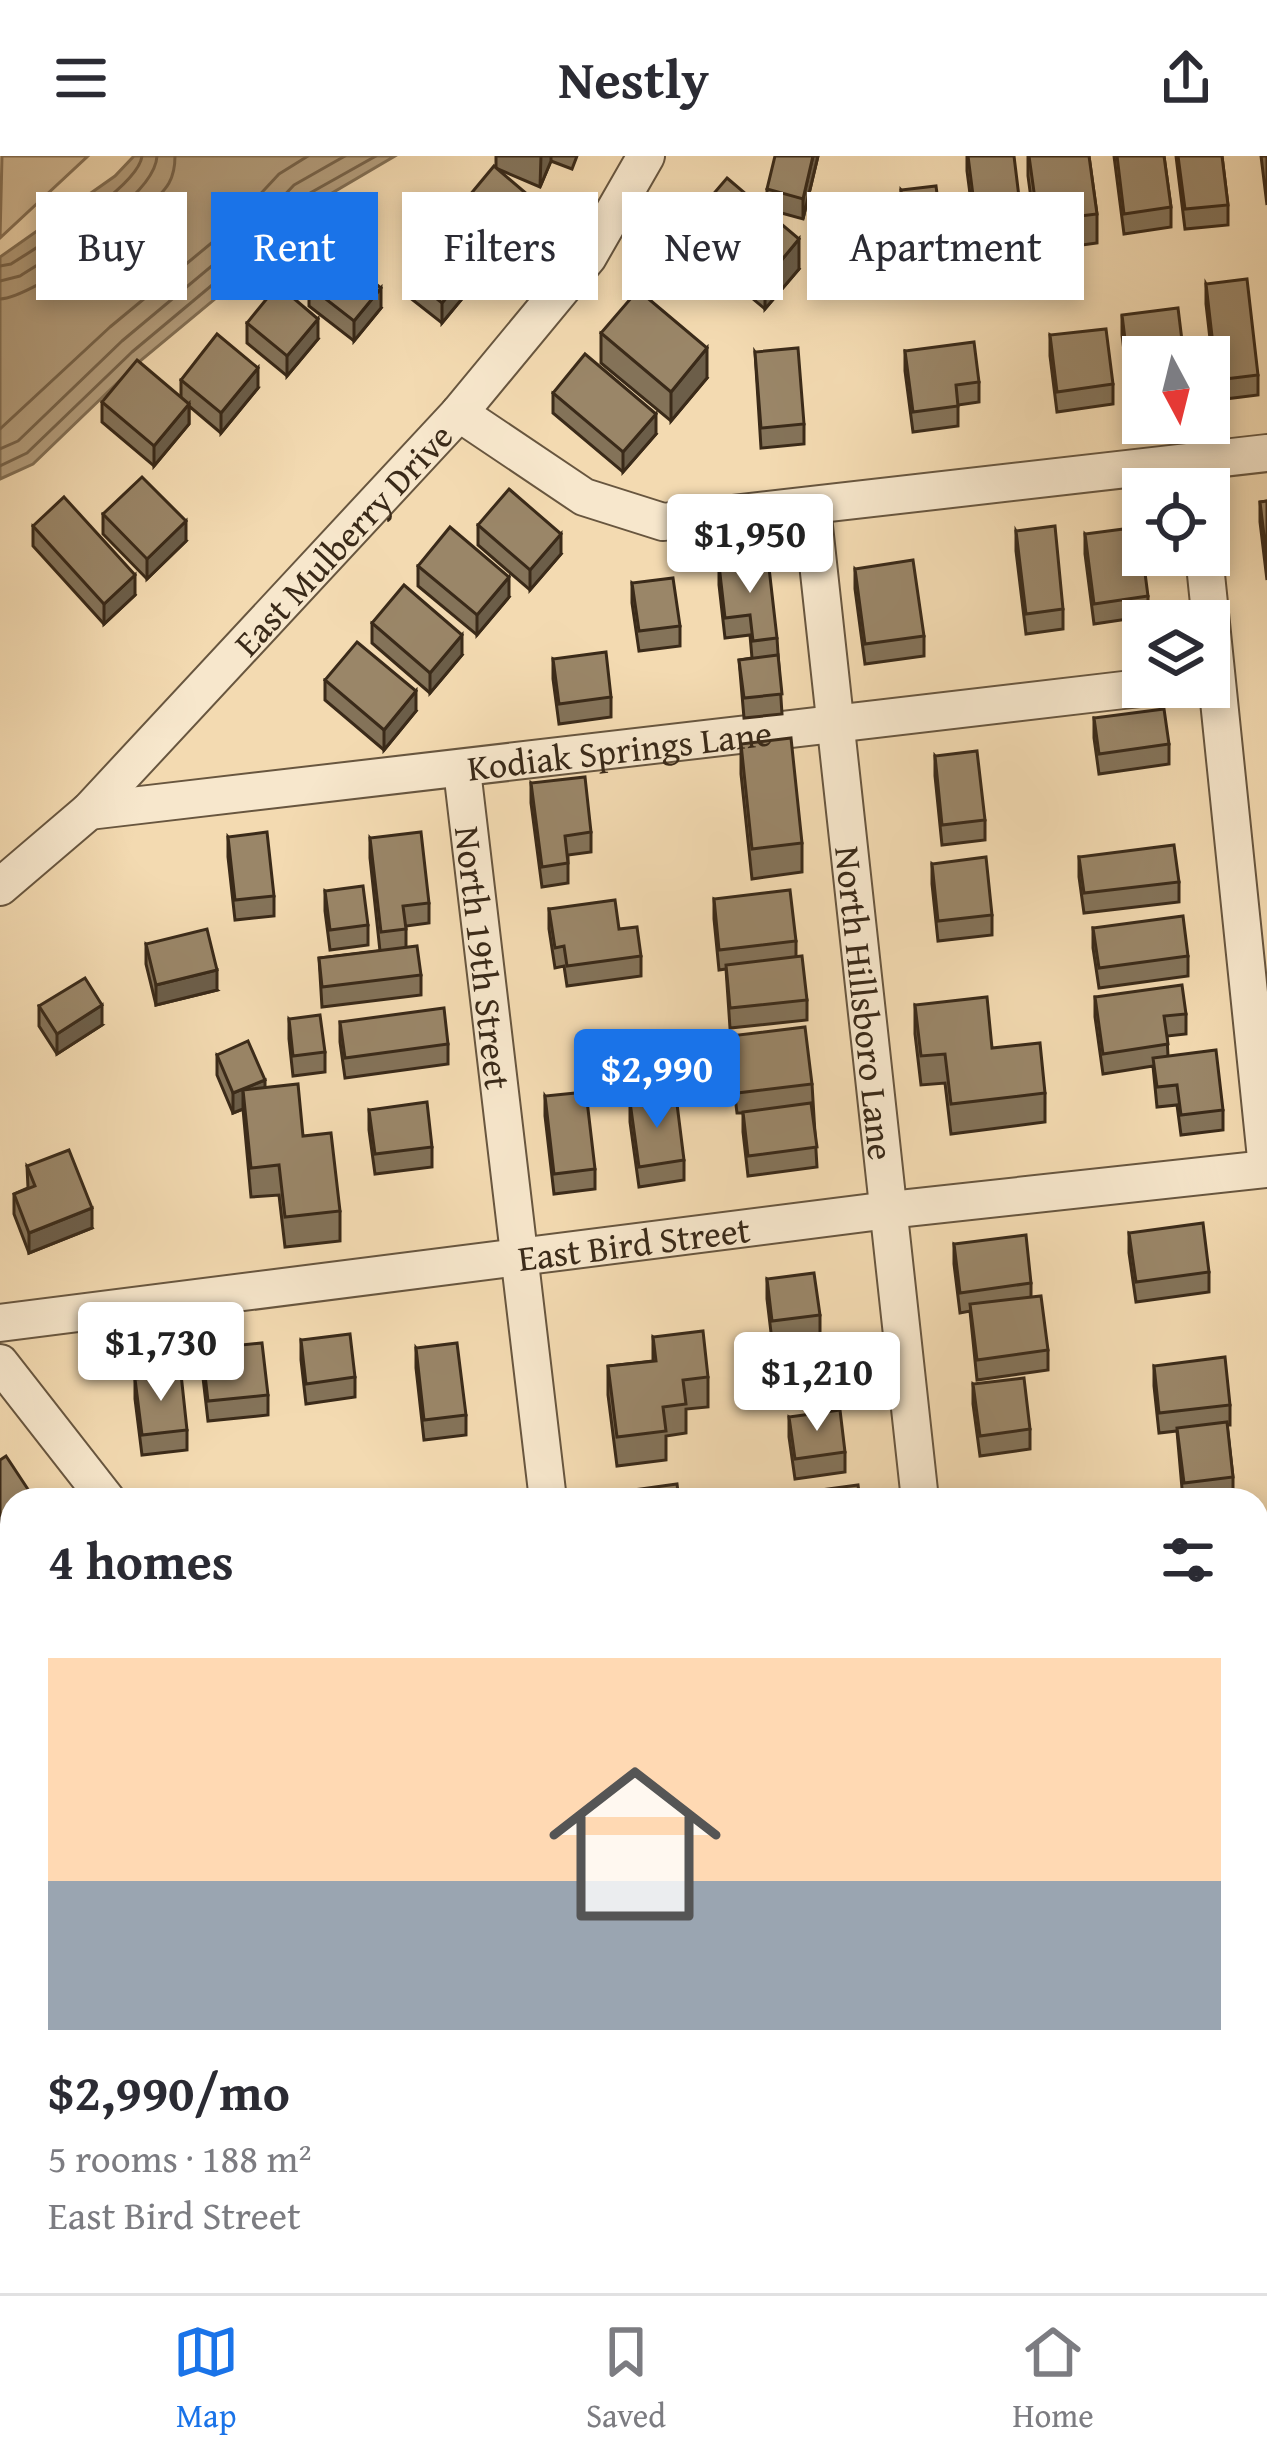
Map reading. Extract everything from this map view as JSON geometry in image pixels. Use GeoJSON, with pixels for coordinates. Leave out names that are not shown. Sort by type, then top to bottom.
{"type":"FeatureCollection","features":[{"type":"Feature","properties":{"kind":"street","name":"East Mulberry Drive"},"geometry":{"type":"LineString","coordinates":[[0,887],[88,811],[459,413],[588,257],[646,156]]}},
{"type":"Feature","properties":{"kind":"street"},"geometry":{"type":"LineString","coordinates":[[459,413],[584,497],[663,522],[1122,481]]}},
{"type":"Feature","properties":{"kind":"street"},"geometry":{"type":"LineString","coordinates":[[1219,468],[1267,453]]}},
{"type":"Feature","properties":{"kind":"street","name":"North Hillsboro Lane"},"geometry":{"type":"LineString","coordinates":[[812,508],[919,1488]]}},
{"type":"Feature","properties":{"kind":"street","name":"Kodiak Springs Lane"},"geometry":{"type":"LineString","coordinates":[[88,811],[1122,690]]}},
{"type":"Feature","properties":{"kind":"street"},"geometry":{"type":"LineString","coordinates":[[1216,708],[1267,1169]]}},
{"type":"Feature","properties":{"kind":"street","name":"North 19th Street"},"geometry":{"type":"LineString","coordinates":[[462,770],[547,1488]]}},
{"type":"Feature","properties":{"kind":"street","name":"East Bird Street"},"geometry":{"type":"LineString","coordinates":[[0,1323],[889,1210],[1267,1169]]}},
{"type":"Feature","properties":{"kind":"street"},"geometry":{"type":"LineString","coordinates":[[0,1363],[98,1488]]}},
{"type":"Feature","properties":{"kind":"shaded area"},"geometry":{"type":"Polygon","coordinates":[[[2,156],[88,156],[49,192],[36,192],[36,204],[0,238],[2,156]]]}},
{"type":"Feature","properties":{"kind":"water"},"geometry":{"type":"Polygon","coordinates":[[[134,156],[395,156],[334,192],[211,192],[214,300],[140,361],[33,464],[0,479],[0,257],[36,232],[36,300],[187,300],[187,192],[92,192],[134,156]]]}},
{"type":"Feature","properties":{"kind":"building"},"geometry":{"type":"Polygon","coordinates":[[[775,156],[813,156],[803,199],[767,189],[775,156]]]}},
{"type":"Feature","properties":{"kind":"building"},"geometry":{"type":"Polygon","coordinates":[[[968,156],[1014,156],[1018,192],[973,192],[968,156]]]}},
{"type":"Feature","properties":{"kind":"building"},"geometry":{"type":"Polygon","coordinates":[[[1029,156],[1089,156],[1097,214],[1084,216],[1084,192],[1034,192],[1029,156]]]}},
{"type":"Feature","properties":{"kind":"building"},"geometry":{"type":"Polygon","coordinates":[[[1117,156],[1164,156],[1171,207],[1124,214],[1117,156]]]}},
{"type":"Feature","properties":{"kind":"building"},"geometry":{"type":"Polygon","coordinates":[[[1178,156],[1222,156],[1228,205],[1185,209],[1178,156]]]}},
{"type":"Feature","properties":{"kind":"building"},"geometry":{"type":"Polygon","coordinates":[[[494,166],[524,192],[472,192],[494,166]]]}},
{"type":"Feature","properties":{"kind":"building"},"geometry":{"type":"Polygon","coordinates":[[[727,178],[744,192],[715,192],[727,178]]]}},
{"type":"Feature","properties":{"kind":"building"},"geometry":{"type":"Polygon","coordinates":[[[936,186],[937,192],[901,192],[936,186]]]}},
{"type":"Feature","properties":{"kind":"building"},"geometry":{"type":"Polygon","coordinates":[[[783,225],[799,239],[783,258],[783,225]]]}},
{"type":"Feature","properties":{"kind":"building"},"geometry":{"type":"Polygon","coordinates":[[[1247,279],[1258,375],[1230,378],[1230,336],[1212,336],[1206,284],[1247,279]]]}},
{"type":"Feature","properties":{"kind":"building"},"geometry":{"type":"Polygon","coordinates":[[[266,300],[296,300],[318,319],[287,356],[247,323],[266,300]]]}},
{"type":"Feature","properties":{"kind":"building"},"geometry":{"type":"Polygon","coordinates":[[[327,300],[371,300],[354,321],[327,300]]]}},
{"type":"Feature","properties":{"kind":"building"},"geometry":{"type":"Polygon","coordinates":[[[629,300],[650,300],[707,348],[671,392],[601,333],[629,300]]]}},
{"type":"Feature","properties":{"kind":"building"},"geometry":{"type":"Polygon","coordinates":[[[1178,308],[1181,336],[1125,336],[1122,315],[1178,308]]]}},
{"type":"Feature","properties":{"kind":"building"},"geometry":{"type":"Polygon","coordinates":[[[1106,329],[1113,384],[1057,392],[1050,335],[1106,329]]]}},
{"type":"Feature","properties":{"kind":"building"},"geometry":{"type":"Polygon","coordinates":[[[217,334],[258,368],[221,413],[181,380],[217,334]]]}},
{"type":"Feature","properties":{"kind":"building"},"geometry":{"type":"Polygon","coordinates":[[[974,342],[979,382],[956,385],[958,406],[913,412],[905,351],[974,342]]]}},
{"type":"Feature","properties":{"kind":"building"},"geometry":{"type":"Polygon","coordinates":[[[798,348],[804,424],[761,428],[755,352],[798,348]]]}},
{"type":"Feature","properties":{"kind":"building"},"geometry":{"type":"Polygon","coordinates":[[[585,354],[656,414],[623,452],[553,393],[585,354]]]}},
{"type":"Feature","properties":{"kind":"building"},"geometry":{"type":"Polygon","coordinates":[[[137,360],[189,404],[154,446],[102,402],[137,360]]]}},
{"type":"Feature","properties":{"kind":"building"},"geometry":{"type":"Polygon","coordinates":[[[142,477],[186,521],[147,559],[103,514],[142,477]]]}},
{"type":"Feature","properties":{"kind":"building"},"geometry":{"type":"Polygon","coordinates":[[[509,489],[561,534],[530,570],[478,525],[509,489]]]}},
{"type":"Feature","properties":{"kind":"building"},"geometry":{"type":"Polygon","coordinates":[[[64,497],[135,575],[104,604],[33,526],[64,497]]]}},
{"type":"Feature","properties":{"kind":"building"},"geometry":{"type":"Polygon","coordinates":[[[1267,501],[1267,560],[1260,502],[1267,501]]]}},
{"type":"Feature","properties":{"kind":"building"},"geometry":{"type":"Polygon","coordinates":[[[1055,526],[1063,609],[1026,614],[1016,531],[1055,526]]]}},
{"type":"Feature","properties":{"kind":"building"},"geometry":{"type":"Polygon","coordinates":[[[450,527],[509,577],[477,615],[418,566],[450,527]]]}},
{"type":"Feature","properties":{"kind":"building"},"geometry":{"type":"Polygon","coordinates":[[[1122,529],[1122,576],[1145,576],[1148,596],[1094,604],[1085,534],[1122,529]]]}},
{"type":"Feature","properties":{"kind":"building"},"geometry":{"type":"Polygon","coordinates":[[[768,559],[777,638],[753,641],[750,615],[725,618],[719,565],[768,559]]]}},
{"type":"Feature","properties":{"kind":"building"},"geometry":{"type":"Polygon","coordinates":[[[913,560],[924,636],[865,644],[855,569],[913,560]]]}},
{"type":"Feature","properties":{"kind":"building"},"geometry":{"type":"Polygon","coordinates":[[[673,578],[680,626],[639,631],[632,583],[673,578]]]}},
{"type":"Feature","properties":{"kind":"building"},"geometry":{"type":"Polygon","coordinates":[[[404,585],[462,635],[430,673],[372,623],[404,585]]]}},
{"type":"Feature","properties":{"kind":"building"},"geometry":{"type":"Polygon","coordinates":[[[357,642],[416,691],[384,730],[325,680],[357,642]]]}},
{"type":"Feature","properties":{"kind":"building"},"geometry":{"type":"Polygon","coordinates":[[[606,652],[611,697],[559,704],[553,659],[606,652]]]}},
{"type":"Feature","properties":{"kind":"building"},"geometry":{"type":"Polygon","coordinates":[[[778,655],[782,694],[744,698],[739,660],[778,655]]]}},
{"type":"Feature","properties":{"kind":"building"},"geometry":{"type":"Polygon","coordinates":[[[1164,709],[1169,744],[1099,754],[1094,718],[1164,709]]]}},
{"type":"Feature","properties":{"kind":"building"},"geometry":{"type":"Polygon","coordinates":[[[791,738],[802,843],[752,849],[741,744],[791,738]]]}},
{"type":"Feature","properties":{"kind":"building"},"geometry":{"type":"Polygon","coordinates":[[[977,751],[985,820],[942,825],[935,756],[977,751]]]}},
{"type":"Feature","properties":{"kind":"building"},"geometry":{"type":"Polygon","coordinates":[[[585,777],[591,832],[565,836],[568,863],[542,867],[531,783],[585,777]]]}},
{"type":"Feature","properties":{"kind":"building"},"geometry":{"type":"Polygon","coordinates":[[[267,832],[274,896],[235,900],[228,837],[267,832]]]}},
{"type":"Feature","properties":{"kind":"building"},"geometry":{"type":"Polygon","coordinates":[[[421,832],[429,903],[403,906],[406,929],[381,932],[370,838],[421,832]]]}},
{"type":"Feature","properties":{"kind":"building"},"geometry":{"type":"Polygon","coordinates":[[[1174,845],[1179,882],[1084,893],[1079,857],[1174,845]]]}},
{"type":"Feature","properties":{"kind":"building"},"geometry":{"type":"Polygon","coordinates":[[[986,857],[992,915],[938,921],[932,864],[986,857]]]}},
{"type":"Feature","properties":{"kind":"building"},"geometry":{"type":"Polygon","coordinates":[[[363,886],[368,925],[330,930],[325,891],[363,886]]]}},
{"type":"Feature","properties":{"kind":"building"},"geometry":{"type":"Polygon","coordinates":[[[790,890],[796,941],[719,950],[714,899],[790,890]]]}},
{"type":"Feature","properties":{"kind":"building"},"geometry":{"type":"Polygon","coordinates":[[[615,900],[619,929],[637,927],[641,956],[567,966],[564,946],[555,948],[549,909],[615,900]]]}},
{"type":"Feature","properties":{"kind":"building"},"geometry":{"type":"Polygon","coordinates":[[[1183,916],[1188,956],[1099,968],[1093,928],[1183,916]]]}},
{"type":"Feature","properties":{"kind":"building"},"geometry":{"type":"Polygon","coordinates":[[[207,929],[217,970],[156,985],[146,944],[207,929]]]}},
{"type":"Feature","properties":{"kind":"building"},"geometry":{"type":"Polygon","coordinates":[[[417,946],[421,975],[322,987],[319,958],[417,946]]]}},
{"type":"Feature","properties":{"kind":"building"},"geometry":{"type":"Polygon","coordinates":[[[802,956],[807,1000],[730,1008],[726,965],[802,956]]]}},
{"type":"Feature","properties":{"kind":"building"},"geometry":{"type":"Polygon","coordinates":[[[85,978],[102,1005],[57,1034],[39,1006],[85,978]]]}},
{"type":"Feature","properties":{"kind":"building"},"geometry":{"type":"Polygon","coordinates":[[[1182,985],[1186,1014],[1164,1016],[1168,1044],[1103,1054],[1095,997],[1182,985]]]}},
{"type":"Feature","properties":{"kind":"building"},"geometry":{"type":"Polygon","coordinates":[[[987,997],[992,1048],[1040,1043],[1045,1093],[951,1104],[945,1054],[921,1056],[915,1005],[987,997]]]}},
{"type":"Feature","properties":{"kind":"building"},"geometry":{"type":"Polygon","coordinates":[[[444,1008],[448,1044],[345,1058],[340,1022],[444,1008]]]}},
{"type":"Feature","properties":{"kind":"building"},"geometry":{"type":"Polygon","coordinates":[[[320,1015],[325,1052],[293,1056],[289,1019],[320,1015]]]}},
{"type":"Feature","properties":{"kind":"building"},"geometry":{"type":"Polygon","coordinates":[[[805,1027],[812,1084],[737,1093],[730,1036],[805,1027]]]}},
{"type":"Feature","properties":{"kind":"building"},"geometry":{"type":"Polygon","coordinates":[[[248,1041],[265,1080],[233,1093],[217,1055],[248,1041]]]}},
{"type":"Feature","properties":{"kind":"building"},"geometry":{"type":"Polygon","coordinates":[[[1216,1050],[1223,1110],[1181,1115],[1177,1085],[1157,1087],[1153,1058],[1216,1050]]]}},
{"type":"Feature","properties":{"kind":"building"},"geometry":{"type":"Polygon","coordinates":[[[298,1084],[303,1136],[331,1133],[340,1211],[285,1217],[279,1165],[251,1168],[243,1090],[298,1084]]]}},
{"type":"Feature","properties":{"kind":"building"},"geometry":{"type":"Polygon","coordinates":[[[586,1092],[595,1169],[554,1174],[545,1096],[586,1092]]]}},
{"type":"Feature","properties":{"kind":"building"},"geometry":{"type":"Polygon","coordinates":[[[676,1096],[684,1160],[639,1167],[630,1102],[676,1096]]]}},
{"type":"Feature","properties":{"kind":"building"},"geometry":{"type":"Polygon","coordinates":[[[427,1102],[432,1147],[375,1154],[369,1110],[427,1102]]]}},
{"type":"Feature","properties":{"kind":"building"},"geometry":{"type":"Polygon","coordinates":[[[811,1103],[817,1147],[748,1156],[743,1112],[811,1103]]]}},
{"type":"Feature","properties":{"kind":"building"},"geometry":{"type":"Polygon","coordinates":[[[69,1150],[92,1208],[29,1233],[14,1194],[35,1186],[27,1166],[69,1150]]]}},
{"type":"Feature","properties":{"kind":"building"},"geometry":{"type":"Polygon","coordinates":[[[1203,1223],[1209,1272],[1136,1282],[1129,1233],[1203,1223]]]}},
{"type":"Feature","properties":{"kind":"building"},"geometry":{"type":"Polygon","coordinates":[[[1026,1235],[1031,1283],[960,1293],[954,1244],[1026,1235]]]}},
{"type":"Feature","properties":{"kind":"building"},"geometry":{"type":"Polygon","coordinates":[[[814,1273],[820,1315],[772,1321],[767,1279],[814,1273]]]}},
{"type":"Feature","properties":{"kind":"building"},"geometry":{"type":"Polygon","coordinates":[[[1041,1296],[1048,1350],[977,1360],[970,1304],[1041,1296]]]}},
{"type":"Feature","properties":{"kind":"building"},"geometry":{"type":"Polygon","coordinates":[[[703,1331],[708,1377],[683,1380],[686,1404],[663,1407],[666,1431],[617,1437],[608,1366],[656,1361],[653,1337],[703,1331]]]}},
{"type":"Feature","properties":{"kind":"building"},"geometry":{"type":"Polygon","coordinates":[[[350,1334],[355,1377],[306,1384],[301,1340],[350,1334]]]}},
{"type":"Feature","properties":{"kind":"building"},"geometry":{"type":"Polygon","coordinates":[[[262,1343],[268,1395],[208,1401],[202,1349],[262,1343]]]}},
{"type":"Feature","properties":{"kind":"building"},"geometry":{"type":"Polygon","coordinates":[[[457,1343],[466,1415],[424,1420],[416,1348],[457,1343]]]}},
{"type":"Feature","properties":{"kind":"building"},"geometry":{"type":"Polygon","coordinates":[[[1225,1357],[1230,1405],[1159,1413],[1154,1366],[1225,1357]]]}},
{"type":"Feature","properties":{"kind":"building"},"geometry":{"type":"Polygon","coordinates":[[[181,1374],[187,1430],[142,1435],[135,1379],[181,1374]]]}},
{"type":"Feature","properties":{"kind":"building"},"geometry":{"type":"Polygon","coordinates":[[[1024,1378],[1030,1429],[980,1436],[973,1384],[1024,1378]]]}},
{"type":"Feature","properties":{"kind":"building"},"geometry":{"type":"Polygon","coordinates":[[[840,1410],[845,1452],[795,1459],[789,1417],[840,1410]]]}},
{"type":"Feature","properties":{"kind":"building"},"geometry":{"type":"Polygon","coordinates":[[[1227,1422],[1233,1477],[1184,1483],[1177,1428],[1227,1422]]]}},
{"type":"Feature","properties":{"kind":"building"},"geometry":{"type":"Polygon","coordinates":[[[6,1456],[27,1488],[0,1488],[0,1460],[6,1456]]]}}]}
